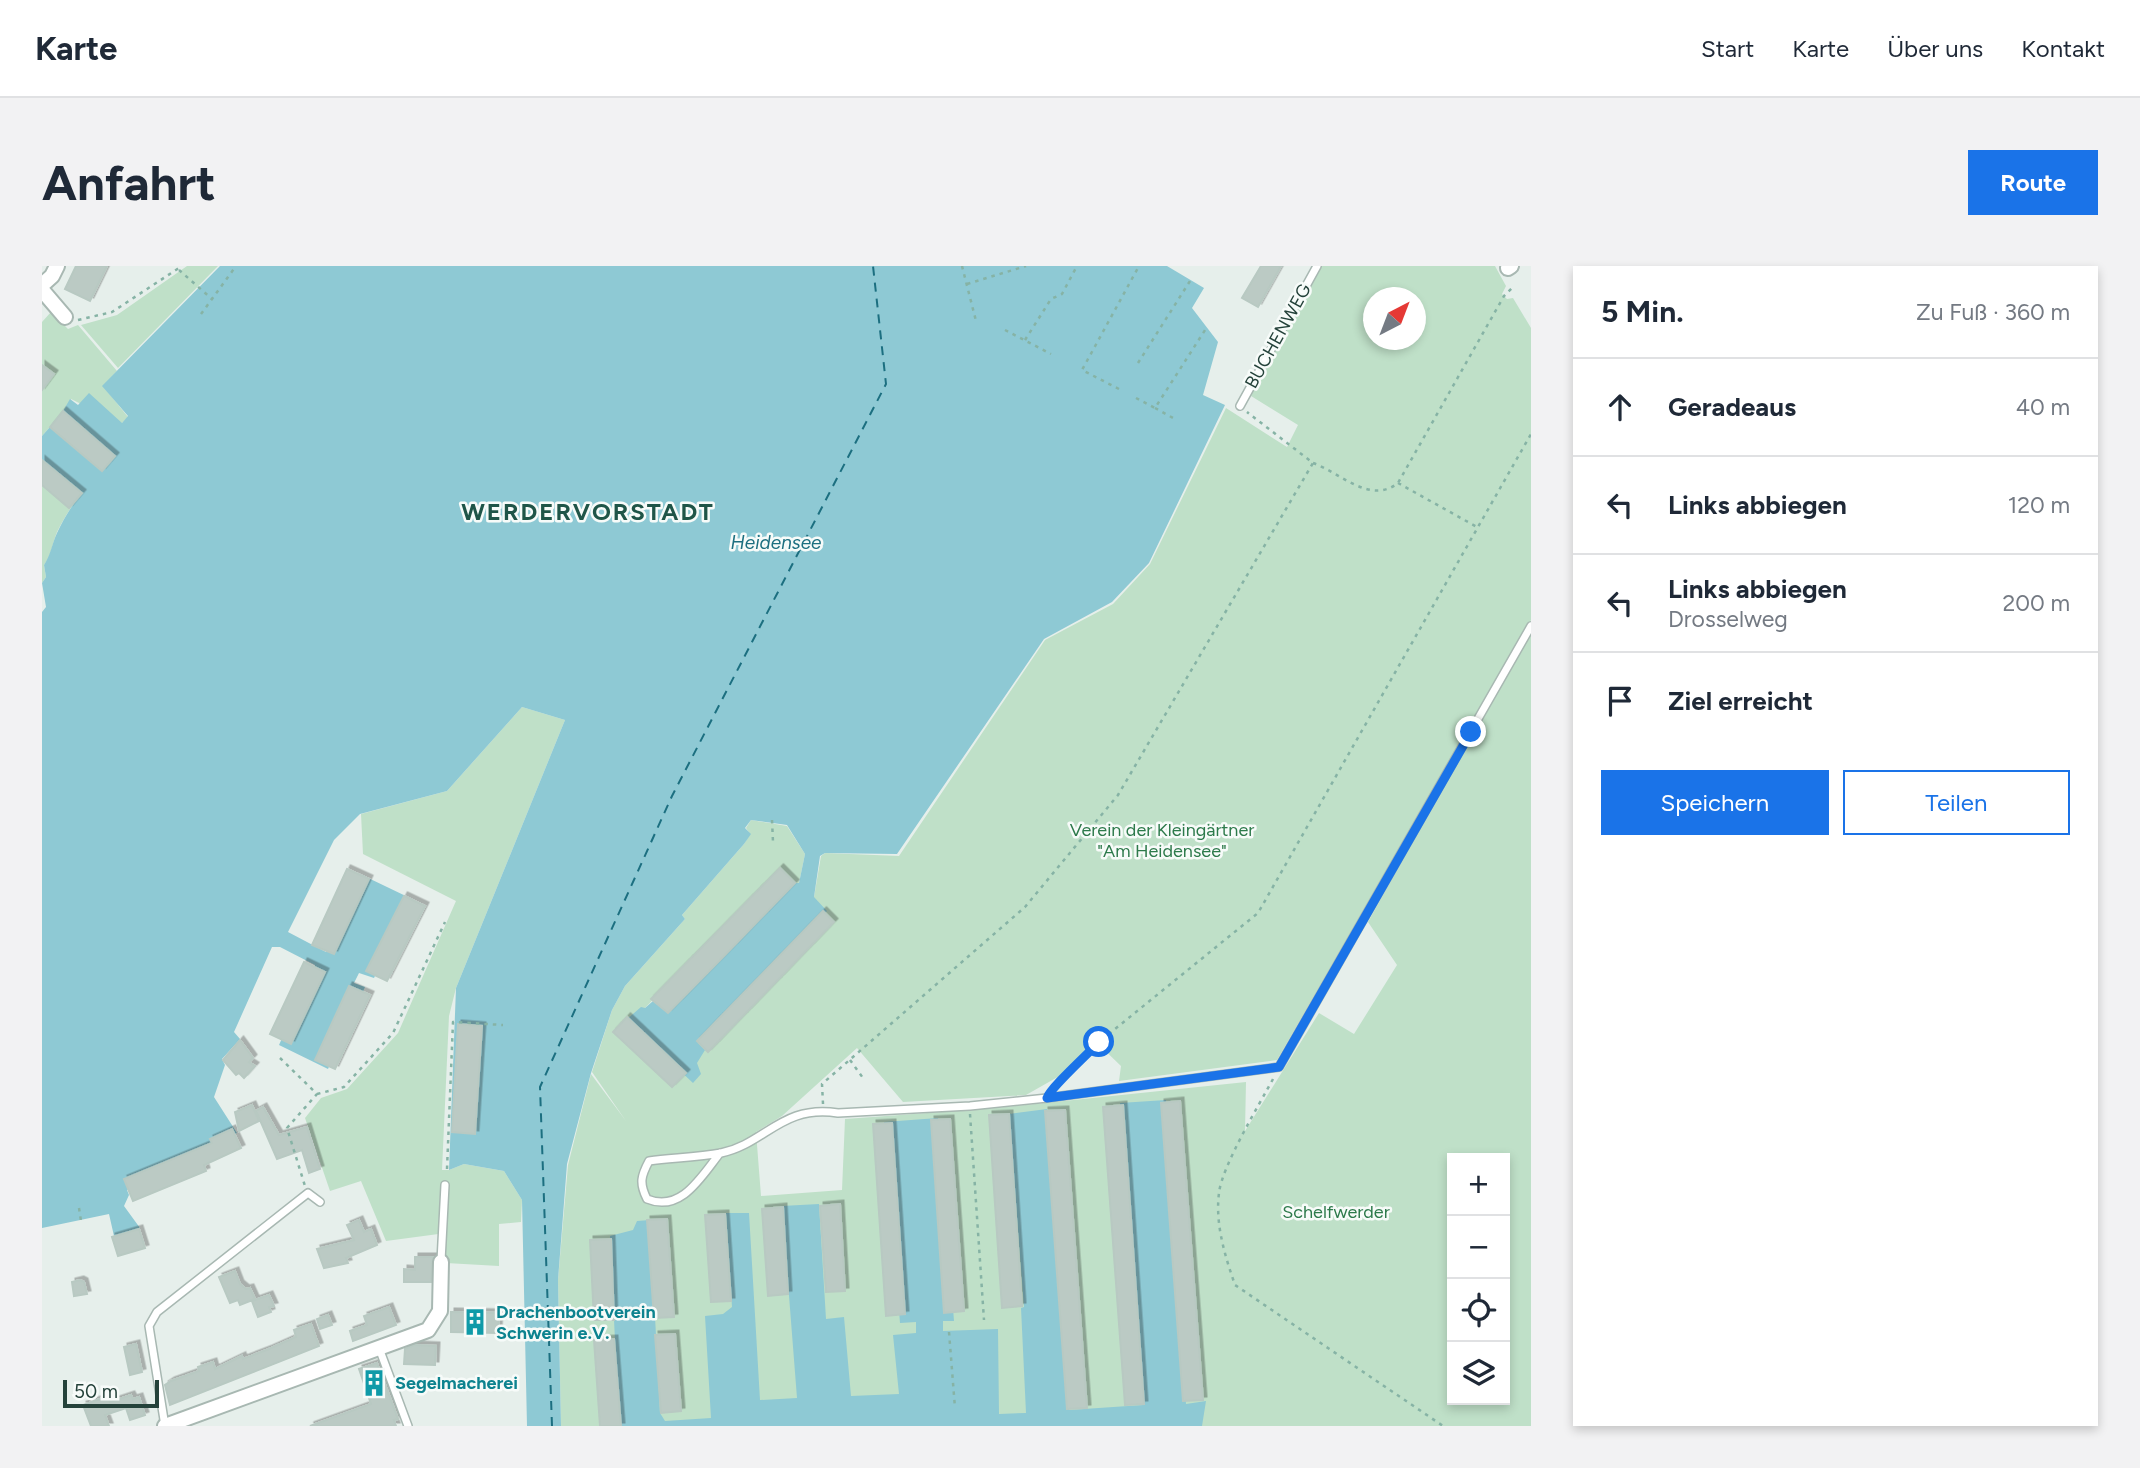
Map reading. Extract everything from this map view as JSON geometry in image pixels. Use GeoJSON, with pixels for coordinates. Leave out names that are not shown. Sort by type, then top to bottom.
{"type":"FeatureCollection","features":[{"type":"Feature","properties":{"kind":"street"},"geometry":{"type":"LineString","coordinates":[[57,266],[42,287],[65,317]]}},
{"type":"Feature","properties":{"kind":"street"},"geometry":{"type":"LineString","coordinates":[[165,1426],[428,1330],[440,1311],[441,1262]]}},
{"type":"Feature","properties":{"kind":"lane","name":"BUCHENWEG"},"geometry":{"type":"LineString","coordinates":[[1240,406],[1317,266]]}},
{"type":"Feature","properties":{"kind":"lane"},"geometry":{"type":"LineString","coordinates":[[720,1153],[690,1190],[677,1200],[657,1203],[647,1199],[640,1186],[641,1175],[649,1161],[720,1153],[755,1137],[774,1124],[823,1111],[838,1113],[970,1106],[1279,1067],[1531,626]]}},
{"type":"Feature","properties":{"kind":"lane"},"geometry":{"type":"LineString","coordinates":[[441,1262],[445,1185]]}},
{"type":"Feature","properties":{"kind":"lane"},"geometry":{"type":"LineString","coordinates":[[165,1426],[149,1326],[157,1312],[308,1193],[320,1202]]}},
{"type":"Feature","properties":{"kind":"lane"},"geometry":{"type":"LineString","coordinates":[[379,1348],[408,1426]]}},
{"type":"Feature","properties":{"kind":"path"},"geometry":{"type":"LineString","coordinates":[[65,317],[79,321],[112,312],[182,266]]}},
{"type":"Feature","properties":{"kind":"path"},"geometry":{"type":"LineString","coordinates":[[201,314],[236,266]]}},
{"type":"Feature","properties":{"kind":"path"},"geometry":{"type":"LineString","coordinates":[[962,266],[976,321]]}},
{"type":"Feature","properties":{"kind":"path"},"geometry":{"type":"LineString","coordinates":[[967,284],[1026,266]]}},
{"type":"Feature","properties":{"kind":"path"},"geometry":{"type":"LineString","coordinates":[[1025,340],[1051,299],[1062,294],[1077,266]]}},
{"type":"Feature","properties":{"kind":"path"},"geometry":{"type":"LineString","coordinates":[[1119,389],[1082,370],[1139,266]]}},
{"type":"Feature","properties":{"kind":"path"},"geometry":{"type":"LineString","coordinates":[[178,270],[212,299]]}},
{"type":"Feature","properties":{"kind":"path"},"geometry":{"type":"LineString","coordinates":[[1138,363],[1190,281]]}},
{"type":"Feature","properties":{"kind":"path"},"geometry":{"type":"LineString","coordinates":[[1240,406],[1313,463],[1366,491],[1380,492],[1398,482],[1504,296],[1512,288]]}},
{"type":"Feature","properties":{"kind":"path"},"geometry":{"type":"LineString","coordinates":[[1155,408],[1207,327]]}},
{"type":"Feature","properties":{"kind":"path"},"geometry":{"type":"LineString","coordinates":[[1005,330],[1051,354]]}},
{"type":"Feature","properties":{"kind":"path"},"geometry":{"type":"LineString","coordinates":[[1136,398],[1174,418]]}},
{"type":"Feature","properties":{"kind":"path"},"geometry":{"type":"LineString","coordinates":[[1047,1098],[1052,1087],[1069,1075],[1099,1042],[1258,913],[1531,434]]}},
{"type":"Feature","properties":{"kind":"path"},"geometry":{"type":"LineString","coordinates":[[823,1111],[822,1084],[1025,907],[1118,795],[1313,463]]}},
{"type":"Feature","properties":{"kind":"path"},"geometry":{"type":"LineString","coordinates":[[1398,482],[1477,527]]}},
{"type":"Feature","properties":{"kind":"path"},"geometry":{"type":"LineString","coordinates":[[772,820],[773,842]]}},
{"type":"Feature","properties":{"kind":"path"},"geometry":{"type":"LineString","coordinates":[[308,1193],[287,1128],[317,1094],[344,1087],[393,1033],[445,922]]}},
{"type":"Feature","properties":{"kind":"path"},"geometry":{"type":"LineString","coordinates":[[447,1169],[453,1022],[503,1025]]}},
{"type":"Feature","properties":{"kind":"path"},"geometry":{"type":"LineString","coordinates":[[280,1058],[317,1094]]}},
{"type":"Feature","properties":{"kind":"path"},"geometry":{"type":"LineString","coordinates":[[849,1060],[863,1078]]}},
{"type":"Feature","properties":{"kind":"path"},"geometry":{"type":"LineString","coordinates":[[1279,1067],[1244,1133],[1219,1192],[1222,1248],[1236,1284],[1443,1426]]}},
{"type":"Feature","properties":{"kind":"path"},"geometry":{"type":"LineString","coordinates":[[970,1106],[984,1320]]}},
{"type":"Feature","properties":{"kind":"path"},"geometry":{"type":"LineString","coordinates":[[79,1208],[81,1221]]}},
{"type":"Feature","properties":{"kind":"path"},"geometry":{"type":"LineString","coordinates":[[949,1332],[955,1408]]}},
{"type":"Feature","properties":{"kind":"green space"},"geometry":{"type":"Polygon","coordinates":[[[187,266],[218,266],[118,368],[81,325],[117,315],[187,266]]]}},
{"type":"Feature","properties":{"kind":"green space"},"geometry":{"type":"Polygon","coordinates":[[[1320,266],[1495,266],[1506,286],[1502,294],[1507,299],[1513,298],[1531,328],[1531,620],[1277,1060],[1119,1081],[1121,1066],[1094,1040],[1063,1074],[1026,1095],[903,1102],[857,1048],[782,1116],[756,1132],[761,1196],[842,1190],[845,1119],[996,1108],[1246,1082],[1245,1131],[1319,1013],[1354,1034],[1397,965],[1368,922],[1531,628],[1531,1426],[561,1426],[558,1280],[568,1165],[591,1074],[626,1121],[592,1072],[612,1010],[625,986],[685,919],[682,915],[744,844],[750,834],[746,828],[751,820],[787,826],[805,854],[799,883],[795,883],[780,868],[645,1008],[697,1063],[698,1043],[756,985],[814,897],[821,856],[825,853],[899,856],[1045,640],[1113,604],[1150,564],[1226,408],[1287,447],[1298,425],[1251,396],[1259,373],[1320,266]]]}},
{"type":"Feature","properties":{"kind":"green space"},"geometry":{"type":"Polygon","coordinates":[[[51,312],[68,329],[78,325],[117,371],[103,386],[128,417],[121,424],[71,399],[63,412],[115,456],[50,427],[42,436],[42,322],[51,312]]]}},
{"type":"Feature","properties":{"kind":"green space"},"geometry":{"type":"Polygon","coordinates":[[[42,460],[82,493],[57,532],[44,565],[46,577],[42,583],[42,460]]]}},
{"type":"Feature","properties":{"kind":"green space"},"geometry":{"type":"Polygon","coordinates":[[[522,707],[565,720],[456,988],[449,1016],[442,1170],[464,1164],[504,1171],[522,1200],[521,1222],[499,1224],[499,1266],[446,1263],[446,1233],[386,1241],[361,1181],[330,1191],[305,1118],[321,1098],[347,1089],[398,1033],[456,901],[363,854],[361,814],[447,791],[522,707]]]}},
{"type":"Feature","properties":{"kind":"water","name":"Heidensee"},"geometry":{"type":"Polygon","coordinates":[[[220,266],[1167,266],[1204,288],[1192,308],[1218,342],[1203,395],[1225,405],[1149,563],[1112,602],[1044,639],[897,854],[825,853],[820,856],[814,897],[827,911],[698,1043],[705,1050],[697,1063],[701,1074],[693,1083],[626,1020],[653,1001],[668,1013],[795,883],[799,883],[805,854],[787,825],[751,820],[745,828],[751,834],[744,844],[682,915],[685,919],[625,986],[612,1010],[591,1073],[567,1164],[558,1280],[561,1426],[527,1426],[522,1200],[504,1171],[464,1164],[449,1170],[456,988],[565,720],[522,707],[447,791],[360,814],[334,840],[288,932],[326,952],[362,875],[412,899],[374,978],[359,973],[354,983],[365,987],[328,1069],[279,1045],[315,965],[280,947],[272,947],[234,1032],[240,1039],[222,1059],[225,1065],[214,1097],[237,1133],[201,1151],[204,1158],[127,1190],[129,1195],[124,1206],[140,1228],[114,1236],[109,1214],[42,1228],[42,612],[46,607],[42,583],[46,577],[44,565],[57,533],[82,493],[42,460],[42,436],[50,427],[114,456],[63,411],[70,399],[78,405],[89,393],[122,423],[128,416],[102,386],[220,266]]]}},
{"type":"Feature","properties":{"kind":"water"},"geometry":{"type":"Polygon","coordinates":[[[1166,1100],[1186,1404],[1206,1401],[1202,1426],[602,1426],[619,1424],[610,1236],[633,1230],[637,1221],[650,1220],[660,1413],[665,1421],[711,1418],[705,1316],[723,1314],[732,1307],[726,1213],[749,1213],[760,1400],[797,1398],[782,1206],[819,1204],[826,1319],[844,1317],[851,1396],[899,1394],[893,1335],[916,1333],[916,1322],[900,1323],[884,1122],[938,1118],[954,1321],[943,1321],[943,1331],[998,1329],[999,1414],[1026,1413],[1021,1308],[1024,1307],[1009,1114],[1047,1109],[1069,1410],[1143,1405],[1120,1103],[1166,1100]]]}},
{"type":"Feature","properties":{"kind":"building"},"geometry":{"type":"Polygon","coordinates":[[[76,266],[107,266],[90,301],[65,289],[76,266]]]}},
{"type":"Feature","properties":{"kind":"building"},"geometry":{"type":"Polygon","coordinates":[[[1261,266],[1281,266],[1258,307],[1242,298],[1261,266]]]}},
{"type":"Feature","properties":{"kind":"building"},"geometry":{"type":"Polygon","coordinates":[[[42,365],[54,374],[42,390],[42,365]]]}},
{"type":"Feature","properties":{"kind":"building"},"geometry":{"type":"Polygon","coordinates":[[[63,411],[115,456],[102,471],[50,427],[63,411]]]}},
{"type":"Feature","properties":{"kind":"building"},"geometry":{"type":"Polygon","coordinates":[[[42,460],[82,493],[69,508],[42,485],[42,460]]]}},
{"type":"Feature","properties":{"kind":"building"},"geometry":{"type":"Polygon","coordinates":[[[780,868],[795,883],[668,1013],[651,999],[780,868]]]}},
{"type":"Feature","properties":{"kind":"building"},"geometry":{"type":"Polygon","coordinates":[[[347,869],[369,879],[334,954],[312,945],[347,869]]]}},
{"type":"Feature","properties":{"kind":"building"},"geometry":{"type":"Polygon","coordinates":[[[404,896],[425,906],[387,981],[366,971],[404,896]]]}},
{"type":"Feature","properties":{"kind":"building"},"geometry":{"type":"Polygon","coordinates":[[[823,911],[834,922],[708,1052],[697,1041],[823,911]]]}},
{"type":"Feature","properties":{"kind":"building"},"geometry":{"type":"Polygon","coordinates":[[[304,962],[325,972],[291,1044],[270,1034],[304,962]]]}},
{"type":"Feature","properties":{"kind":"building"},"geometry":{"type":"Polygon","coordinates":[[[349,986],[370,995],[335,1069],[315,1060],[349,986]]]}},
{"type":"Feature","properties":{"kind":"building"},"geometry":{"type":"Polygon","coordinates":[[[627,1017],[686,1073],[672,1087],[613,1032],[627,1017]]]}},
{"type":"Feature","properties":{"kind":"building"},"geometry":{"type":"Polygon","coordinates":[[[458,1024],[482,1026],[475,1134],[452,1132],[458,1024]]]}},
{"type":"Feature","properties":{"kind":"building"},"geometry":{"type":"Polygon","coordinates":[[[240,1040],[253,1058],[249,1062],[255,1066],[244,1078],[239,1073],[236,1075],[223,1060],[240,1040]]]}},
{"type":"Feature","properties":{"kind":"building"},"geometry":{"type":"Polygon","coordinates":[[[1180,1101],[1203,1400],[1183,1401],[1161,1103],[1180,1101]]]}},
{"type":"Feature","properties":{"kind":"building"},"geometry":{"type":"Polygon","coordinates":[[[252,1105],[259,1121],[239,1131],[235,1112],[252,1105]]]}},
{"type":"Feature","properties":{"kind":"building"},"geometry":{"type":"Polygon","coordinates":[[[1123,1105],[1144,1404],[1125,1405],[1103,1107],[1123,1105]]]}},
{"type":"Feature","properties":{"kind":"building"},"geometry":{"type":"Polygon","coordinates":[[[263,1107],[279,1135],[307,1127],[320,1169],[309,1173],[302,1150],[277,1159],[256,1111],[263,1107]]]}},
{"type":"Feature","properties":{"kind":"building"},"geometry":{"type":"Polygon","coordinates":[[[1065,1110],[1087,1408],[1067,1409],[1045,1111],[1065,1110]]]}},
{"type":"Feature","properties":{"kind":"building"},"geometry":{"type":"Polygon","coordinates":[[[1009,1114],[1022,1306],[1002,1308],[989,1115],[1009,1114]]]}},
{"type":"Feature","properties":{"kind":"building"},"geometry":{"type":"Polygon","coordinates":[[[950,1119],[964,1311],[944,1313],[931,1120],[950,1119]]]}},
{"type":"Feature","properties":{"kind":"building"},"geometry":{"type":"Polygon","coordinates":[[[892,1123],[905,1314],[886,1316],[873,1124],[892,1123]]]}},
{"type":"Feature","properties":{"kind":"building"},"geometry":{"type":"Polygon","coordinates":[[[232,1129],[241,1148],[204,1165],[206,1171],[133,1201],[124,1179],[212,1143],[210,1139],[232,1129]]]}},
{"type":"Feature","properties":{"kind":"building"},"geometry":{"type":"Polygon","coordinates":[[[840,1204],[845,1291],[826,1292],[820,1206],[840,1204]]]}},
{"type":"Feature","properties":{"kind":"building"},"geometry":{"type":"Polygon","coordinates":[[[783,1207],[788,1294],[768,1296],[762,1209],[783,1207]]]}},
{"type":"Feature","properties":{"kind":"building"},"geometry":{"type":"Polygon","coordinates":[[[725,1214],[731,1301],[711,1302],[705,1215],[725,1214]]]}},
{"type":"Feature","properties":{"kind":"building"},"geometry":{"type":"Polygon","coordinates":[[[667,1219],[674,1317],[654,1318],[647,1220],[667,1219]]]}},
{"type":"Feature","properties":{"kind":"building"},"geometry":{"type":"Polygon","coordinates":[[[359,1220],[364,1232],[371,1229],[377,1245],[346,1258],[348,1263],[324,1268],[317,1249],[354,1240],[347,1225],[359,1220]]]}},
{"type":"Feature","properties":{"kind":"building"},"geometry":{"type":"Polygon","coordinates":[[[139,1229],[145,1248],[118,1256],[112,1237],[139,1229]]]}},
{"type":"Feature","properties":{"kind":"building"},"geometry":{"type":"Polygon","coordinates":[[[611,1239],[614,1320],[594,1320],[590,1240],[611,1239]]]}},
{"type":"Feature","properties":{"kind":"building"},"geometry":{"type":"Polygon","coordinates":[[[415,1257],[433,1257],[431,1282],[404,1282],[404,1269],[415,1270],[415,1257]]]}},
{"type":"Feature","properties":{"kind":"building"},"geometry":{"type":"Polygon","coordinates":[[[235,1271],[240,1284],[246,1289],[250,1288],[255,1299],[240,1305],[238,1300],[230,1303],[219,1277],[235,1271]]]}},
{"type":"Feature","properties":{"kind":"building"},"geometry":{"type":"Polygon","coordinates":[[[72,1282],[84,1282],[87,1294],[74,1296],[72,1282]]]}},
{"type":"Feature","properties":{"kind":"building"},"geometry":{"type":"Polygon","coordinates":[[[269,1295],[274,1306],[269,1307],[271,1312],[258,1317],[252,1301],[269,1295]]]}},
{"type":"Feature","properties":{"kind":"building"},"geometry":{"type":"Polygon","coordinates":[[[389,1307],[396,1325],[353,1341],[350,1331],[367,1325],[364,1316],[389,1307]]]}},
{"type":"Feature","properties":{"kind":"building","name":"Drachenbootverein Schwerin e.V."},"geometry":{"type":"Polygon","coordinates":[[[451,1312],[499,1313],[498,1333],[451,1332],[451,1312]]]}},
{"type":"Feature","properties":{"kind":"building"},"geometry":{"type":"Polygon","coordinates":[[[328,1315],[332,1325],[320,1329],[317,1319],[328,1315]]]}},
{"type":"Feature","properties":{"kind":"building"},"geometry":{"type":"Polygon","coordinates":[[[311,1324],[319,1346],[170,1405],[165,1385],[171,1381],[199,1371],[198,1367],[213,1362],[215,1369],[242,1356],[243,1359],[269,1349],[296,1337],[294,1330],[311,1324]]]}},
{"type":"Feature","properties":{"kind":"building"},"geometry":{"type":"Polygon","coordinates":[[[675,1334],[681,1411],[661,1413],[655,1335],[675,1334]]]}},
{"type":"Feature","properties":{"kind":"building"},"geometry":{"type":"Polygon","coordinates":[[[614,1339],[621,1426],[600,1426],[594,1340],[614,1339]]]}},
{"type":"Feature","properties":{"kind":"building"},"geometry":{"type":"Polygon","coordinates":[[[136,1344],[142,1372],[130,1375],[124,1347],[136,1344]]]}},
{"type":"Feature","properties":{"kind":"building"},"geometry":{"type":"Polygon","coordinates":[[[414,1345],[436,1346],[435,1365],[404,1364],[405,1349],[414,1345]]]}},
{"type":"Feature","properties":{"kind":"building"},"geometry":{"type":"Polygon","coordinates":[[[377,1363],[398,1419],[394,1420],[396,1426],[310,1426],[371,1404],[359,1369],[377,1363]]]}},
{"type":"Feature","properties":{"kind":"building"},"geometry":{"type":"Polygon","coordinates":[[[131,1395],[133,1399],[139,1397],[145,1415],[130,1420],[126,1408],[105,1415],[109,1426],[91,1426],[83,1405],[108,1396],[110,1402],[131,1395]]]}},
{"type":"Feature","properties":{"kind":"ferry route"},"geometry":{"type":"LineString","coordinates":[[552,1426],[540,1087],[672,796],[886,384],[873,266]]}},
{"type":"Feature","properties":{"kind":"place","name":"Drachenbootverein Schwerin e.V."},"geometry":{"type":"Point","coordinates":[475,1322]}},
{"type":"Feature","properties":{"kind":"place","name":"Segelmacherei"},"geometry":{"type":"Point","coordinates":[374,1383]}},
{"type":"Feature","properties":{"kind":"district","name":"WERDERVORSTADT"},"geometry":{"type":"Point","coordinates":[588,511]}},
{"type":"Feature","properties":{"kind":"route"},"geometry":{"type":"LineString","coordinates":[[1099,1042],[1069,1075],[1049,1090],[1047,1098],[1176,1078],[1279,1067],[1471,732]]}},
{"type":"Feature","properties":{"kind":"park label","name":"Verein der Kleingärtner \"Am Heidensee\""},"geometry":{"type":"Point","coordinates":[1162,840]}},
{"type":"Feature","properties":{"kind":"park label","name":"Schelfwerder"},"geometry":{"type":"Point","coordinates":[1336,1212]}}]}
